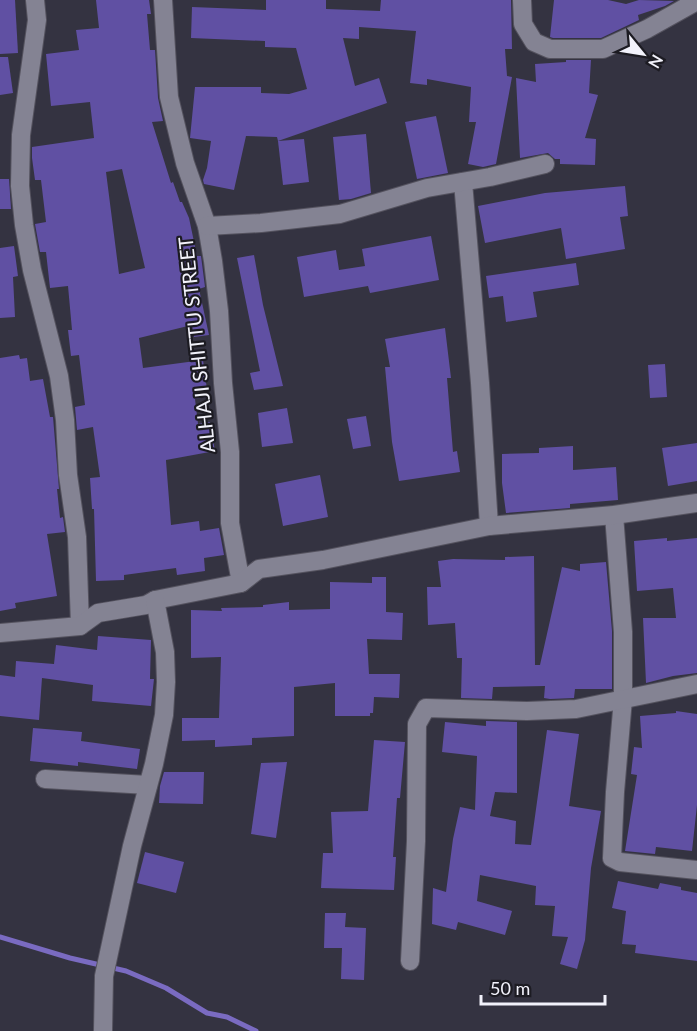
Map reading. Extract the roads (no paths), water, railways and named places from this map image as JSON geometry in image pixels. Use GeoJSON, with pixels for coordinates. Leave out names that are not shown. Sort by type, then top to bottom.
{"type":"FeatureCollection","features":[{"type":"Feature","properties":{"kind":"street"},"geometry":{"type":"LineString","coordinates":[[35,0],[37,20],[21,135],[20,186],[30,259],[59,376],[65,420],[68,475],[77,537],[80,626]]}},
{"type":"Feature","properties":{"kind":"street","name":"ALHAJI SHITTU STREET"},"geometry":{"type":"LineString","coordinates":[[163,0],[169,97],[185,163],[207,226],[219,311],[230,452],[230,523],[241,583]]}},
{"type":"Feature","properties":{"kind":"street"},"geometry":{"type":"LineString","coordinates":[[522,0],[523,24],[534,42],[550,49],[603,49],[697,1]]}},
{"type":"Feature","properties":{"kind":"street"},"geometry":{"type":"LineString","coordinates":[[207,226],[340,214],[427,188],[545,164]]}},
{"type":"Feature","properties":{"kind":"street"},"geometry":{"type":"LineString","coordinates":[[463,182],[480,383],[489,526]]}},
{"type":"Feature","properties":{"kind":"street"},"geometry":{"type":"LineString","coordinates":[[0,633],[80,626],[98,614],[241,583],[259,569],[323,560],[489,526],[614,515],[697,503]]}},
{"type":"Feature","properties":{"kind":"street"},"geometry":{"type":"LineString","coordinates":[[614,515],[623,632],[623,699],[612,858],[620,862],[697,870]]}},
{"type":"Feature","properties":{"kind":"street"},"geometry":{"type":"LineString","coordinates":[[103,1031],[104,976],[132,846],[164,715],[165,652],[155,600]]}},
{"type":"Feature","properties":{"kind":"street"},"geometry":{"type":"LineString","coordinates":[[410,961],[416,841],[417,724],[426,708],[527,711],[576,709],[697,684]]}},
{"type":"Feature","properties":{"kind":"street"},"geometry":{"type":"LineString","coordinates":[[45,779],[148,785]]}},
{"type":"Feature","properties":{"kind":"waterway"},"geometry":{"type":"LineString","coordinates":[[0,937],[70,958],[126,971],[166,988],[207,1013],[227,1017],[256,1031]]}}]}
